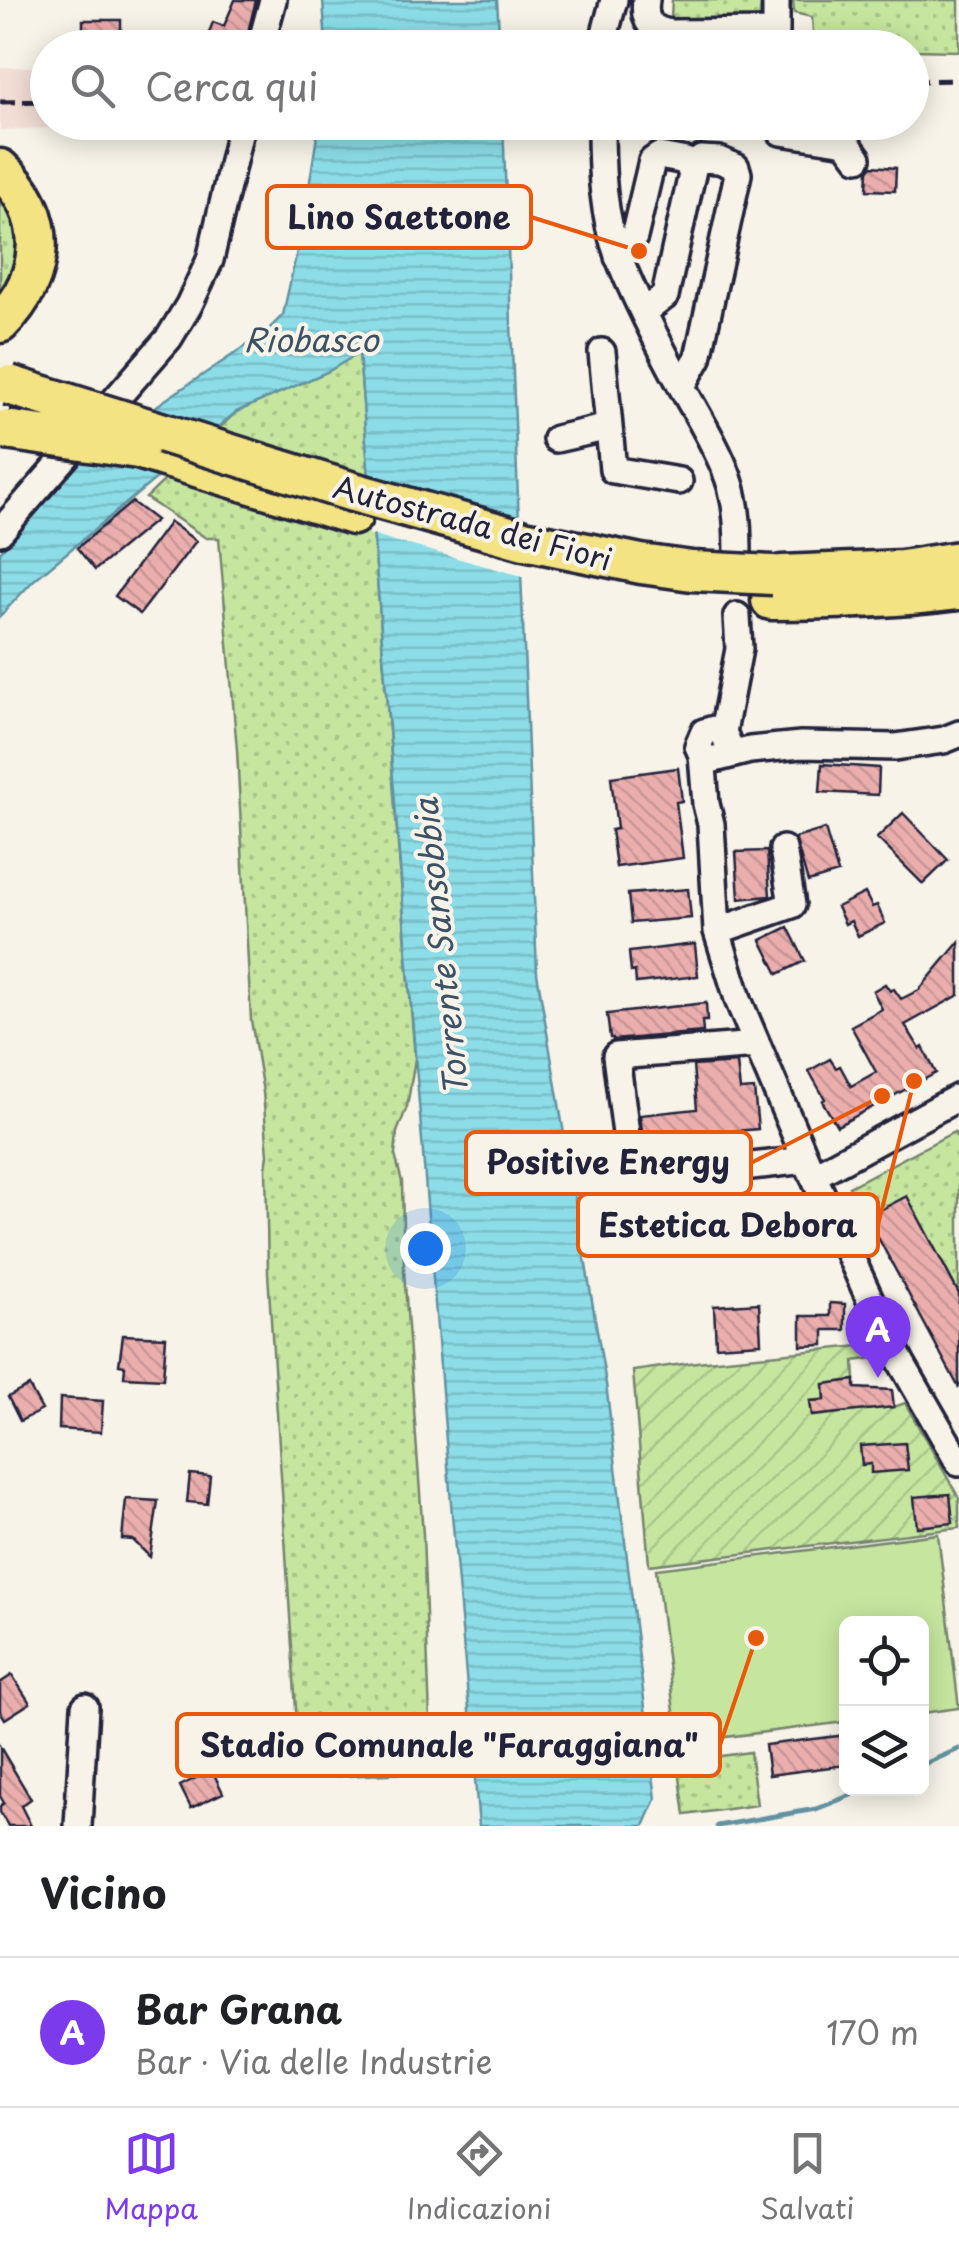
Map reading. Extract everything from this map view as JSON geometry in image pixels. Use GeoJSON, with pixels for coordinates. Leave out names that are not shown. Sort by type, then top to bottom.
{"type":"FeatureCollection","features":[{"type":"Feature","properties":{"kind":"highway"},"geometry":{"type":"LineString","coordinates":[[0,169],[28,205],[38,251],[27,289],[0,323]]}},
{"type":"Feature","properties":{"kind":"highway","name":"Autostrada dei Fiori"},"geometry":{"type":"LineString","coordinates":[[3,403],[353,515],[541,567],[641,587],[772,588],[959,562]]}},
{"type":"Feature","properties":{"kind":"highway","name":"Autostrada dei Fiori"},"geometry":{"type":"LineString","coordinates":[[3,403],[524,540],[641,564],[772,588],[862,598],[959,590]]}},
{"type":"Feature","properties":{"kind":"street"},"geometry":{"type":"LineString","coordinates":[[265,30],[273,0]]}},
{"type":"Feature","properties":{"kind":"street"},"geometry":{"type":"LineString","coordinates":[[596,0],[598,30]]}},
{"type":"Feature","properties":{"kind":"street"},"geometry":{"type":"LineString","coordinates":[[605,30],[614,0]]}},
{"type":"Feature","properties":{"kind":"street"},"geometry":{"type":"LineString","coordinates":[[646,0],[644,10],[649,24],[657,30]]}},
{"type":"Feature","properties":{"kind":"street"},"geometry":{"type":"LineString","coordinates":[[776,0],[778,30]]}},
{"type":"Feature","properties":{"kind":"street"},"geometry":{"type":"LineString","coordinates":[[0,532],[169,338],[210,260],[238,140]]}},
{"type":"Feature","properties":{"kind":"street"},"geometry":{"type":"LineString","coordinates":[[601,140],[601,180],[618,256],[730,480],[737,512],[738,561]]}},
{"type":"Feature","properties":{"kind":"street"},"geometry":{"type":"LineString","coordinates":[[833,140],[846,142],[858,158]]}},
{"type":"Feature","properties":{"kind":"street"},"geometry":{"type":"LineString","coordinates":[[618,256],[634,237],[652,161],[659,156],[686,161],[692,174]]}},
{"type":"Feature","properties":{"kind":"street"},"geometry":{"type":"LineString","coordinates":[[644,312],[665,296],[694,165],[701,160],[719,160],[736,167],[738,174],[698,358],[682,386]]}},
{"type":"Feature","properties":{"kind":"street"},"geometry":{"type":"LineString","coordinates":[[602,352],[613,470],[679,480]]}},
{"type":"Feature","properties":{"kind":"street"},"geometry":{"type":"LineString","coordinates":[[556,439],[609,427]]}},
{"type":"Feature","properties":{"kind":"street"},"geometry":{"type":"LineString","coordinates":[[737,622],[739,649],[718,745],[710,818],[717,932],[738,1002],[810,1168],[901,1362],[959,1463]]}},
{"type":"Feature","properties":{"kind":"street"},"geometry":{"type":"LineString","coordinates":[[718,745],[895,748],[959,734]]}},
{"type":"Feature","properties":{"kind":"street"},"geometry":{"type":"LineString","coordinates":[[717,932],[792,905],[782,849]]}},
{"type":"Feature","properties":{"kind":"street"},"geometry":{"type":"LineString","coordinates":[[757,1045],[616,1056],[629,1156],[687,1152],[689,1172],[810,1168],[959,1097]]}},
{"type":"Feature","properties":{"kind":"street"},"geometry":{"type":"LineString","coordinates":[[78,1826],[85,1707]]}},
{"type":"Feature","properties":{"kind":"shaded area"},"geometry":{"type":"Polygon","coordinates":[[[0,67],[30,67],[30,129],[0,130],[0,67]]]}},
{"type":"Feature","properties":{"kind":"green space"},"geometry":{"type":"Polygon","coordinates":[[[672,0],[761,0],[759,24],[671,18],[672,0]]]}},
{"type":"Feature","properties":{"kind":"green space"},"geometry":{"type":"Polygon","coordinates":[[[793,0],[959,0],[959,51],[929,50],[929,30],[813,30],[812,17],[794,13],[793,0]]]}},
{"type":"Feature","properties":{"kind":"green space"},"geometry":{"type":"Polygon","coordinates":[[[0,178],[26,243],[0,299],[0,178]]]}},
{"type":"Feature","properties":{"kind":"green space"},"geometry":{"type":"Polygon","coordinates":[[[359,352],[415,1059],[395,1155],[402,1182],[404,1270],[423,1535],[432,1772],[295,1778],[299,1756],[268,1273],[268,1155],[251,1020],[237,750],[219,538],[206,538],[146,498],[236,412],[329,371],[359,352]]]}},
{"type":"Feature","properties":{"kind":"green space"},"geometry":{"type":"Polygon","coordinates":[[[954,1132],[959,1140],[959,1294],[907,1197],[867,1217],[849,1187],[954,1132]]]}},
{"type":"Feature","properties":{"kind":"green space"},"geometry":{"type":"Polygon","coordinates":[[[869,1345],[873,1358],[854,1361],[855,1380],[824,1384],[825,1399],[810,1401],[812,1415],[905,1403],[959,1498],[959,1528],[649,1565],[633,1371],[869,1345]]]}},
{"type":"Feature","properties":{"kind":"green space"},"geometry":{"type":"Polygon","coordinates":[[[938,1534],[959,1708],[929,1712],[929,1616],[839,1616],[839,1723],[678,1743],[656,1569],[938,1534]]]}},
{"type":"Feature","properties":{"kind":"green space"},"geometry":{"type":"Polygon","coordinates":[[[750,1752],[757,1805],[685,1815],[678,1762],[750,1752]]]}},
{"type":"Feature","properties":{"kind":"water"},"geometry":{"type":"Polygon","coordinates":[[[323,0],[497,0],[499,30],[325,30],[323,0]]]}},
{"type":"Feature","properties":{"kind":"water"},"geometry":{"type":"Polygon","coordinates":[[[316,140],[504,140],[537,973],[606,1384],[656,1799],[644,1826],[479,1826],[359,353],[329,371],[236,412],[34,580],[0,616],[0,552],[85,457],[264,334],[283,315],[316,140]]]}},
{"type":"Feature","properties":{"kind":"pier"},"geometry":{"type":"Polygon","coordinates":[[[364,479],[524,526],[526,577],[369,534],[364,479]]]}},
{"type":"Feature","properties":{"kind":"building"},"geometry":{"type":"Polygon","coordinates":[[[235,0],[256,0],[248,30],[210,30],[213,22],[224,26],[235,0]]]}},
{"type":"Feature","properties":{"kind":"building"},"geometry":{"type":"Polygon","coordinates":[[[83,20],[121,20],[121,30],[83,30],[83,20]]]}},
{"type":"Feature","properties":{"kind":"building"},"geometry":{"type":"Polygon","coordinates":[[[872,166],[896,168],[895,191],[867,190],[872,166]]]}},
{"type":"Feature","properties":{"kind":"building"},"geometry":{"type":"Polygon","coordinates":[[[132,502],[156,520],[95,570],[77,548],[132,502]]]}},
{"type":"Feature","properties":{"kind":"building"},"geometry":{"type":"Polygon","coordinates":[[[170,522],[196,541],[140,614],[115,596],[170,522]]]}},
{"type":"Feature","properties":{"kind":"building"},"geometry":{"type":"Polygon","coordinates":[[[822,764],[879,768],[878,795],[820,792],[822,764]]]}},
{"type":"Feature","properties":{"kind":"building"},"geometry":{"type":"Polygon","coordinates":[[[678,768],[682,801],[676,802],[683,858],[616,867],[611,830],[617,829],[611,777],[678,768]]]}},
{"type":"Feature","properties":{"kind":"building"},"geometry":{"type":"Polygon","coordinates":[[[903,813],[948,860],[923,884],[877,838],[903,813]]]}},
{"type":"Feature","properties":{"kind":"building"},"geometry":{"type":"Polygon","coordinates":[[[825,829],[838,873],[808,882],[795,838],[825,829]]]}},
{"type":"Feature","properties":{"kind":"building"},"geometry":{"type":"Polygon","coordinates":[[[767,851],[770,896],[739,899],[736,852],[767,851]]]}},
{"type":"Feature","properties":{"kind":"building"},"geometry":{"type":"Polygon","coordinates":[[[688,889],[691,918],[631,923],[628,894],[688,889]]]}},
{"type":"Feature","properties":{"kind":"building"},"geometry":{"type":"Polygon","coordinates":[[[865,893],[872,907],[877,905],[885,923],[858,936],[851,921],[845,924],[837,907],[865,893]]]}},
{"type":"Feature","properties":{"kind":"building"},"geometry":{"type":"Polygon","coordinates":[[[788,927],[805,961],[778,974],[761,940],[788,927]]]}},
{"type":"Feature","properties":{"kind":"building"},"geometry":{"type":"Polygon","coordinates":[[[959,942],[959,995],[905,1025],[920,1049],[923,1047],[936,1073],[837,1126],[809,1071],[830,1059],[836,1068],[840,1066],[851,1086],[876,1072],[851,1026],[882,1009],[873,991],[885,984],[901,999],[919,990],[959,942]]]}},
{"type":"Feature","properties":{"kind":"building"},"geometry":{"type":"Polygon","coordinates":[[[695,944],[698,976],[636,983],[629,952],[695,944]]]}},
{"type":"Feature","properties":{"kind":"building"},"geometry":{"type":"Polygon","coordinates":[[[706,1003],[703,1032],[610,1038],[607,1014],[706,1003]]]}},
{"type":"Feature","properties":{"kind":"building"},"geometry":{"type":"Polygon","coordinates":[[[737,1063],[740,1090],[754,1089],[758,1129],[643,1139],[640,1115],[697,1109],[693,1066],[737,1063]]]}},
{"type":"Feature","properties":{"kind":"building"},"geometry":{"type":"Polygon","coordinates":[[[907,1196],[959,1294],[959,1388],[867,1217],[907,1196]]]}},
{"type":"Feature","properties":{"kind":"building"},"geometry":{"type":"Polygon","coordinates":[[[759,1303],[761,1343],[716,1346],[714,1306],[759,1303]]]}},
{"type":"Feature","properties":{"kind":"building"},"geometry":{"type":"Polygon","coordinates":[[[830,1303],[845,1304],[845,1330],[824,1330],[824,1345],[801,1346],[801,1316],[830,1316],[830,1303]]]}},
{"type":"Feature","properties":{"kind":"building"},"geometry":{"type":"Polygon","coordinates":[[[123,1335],[166,1337],[163,1379],[124,1377],[125,1366],[119,1365],[123,1335]]]}},
{"type":"Feature","properties":{"kind":"building"},"geometry":{"type":"Polygon","coordinates":[[[855,1380],[855,1388],[892,1390],[894,1407],[812,1416],[810,1401],[825,1400],[824,1384],[855,1380]]]}},
{"type":"Feature","properties":{"kind":"building"},"geometry":{"type":"Polygon","coordinates":[[[29,1386],[42,1410],[20,1421],[8,1397],[29,1386]]]}},
{"type":"Feature","properties":{"kind":"building"},"geometry":{"type":"Polygon","coordinates":[[[60,1398],[103,1401],[101,1432],[59,1429],[60,1398]]]}},
{"type":"Feature","properties":{"kind":"building"},"geometry":{"type":"Polygon","coordinates":[[[905,1443],[908,1470],[871,1473],[871,1464],[862,1465],[860,1446],[905,1443]]]}},
{"type":"Feature","properties":{"kind":"building"},"geometry":{"type":"Polygon","coordinates":[[[190,1474],[210,1476],[207,1504],[187,1502],[190,1474]]]}},
{"type":"Feature","properties":{"kind":"building"},"geometry":{"type":"Polygon","coordinates":[[[950,1494],[953,1523],[917,1527],[914,1497],[950,1494]]]}},
{"type":"Feature","properties":{"kind":"building"},"geometry":{"type":"Polygon","coordinates":[[[126,1499],[158,1501],[150,1557],[133,1540],[122,1539],[126,1499]]]}},
{"type":"Feature","properties":{"kind":"building"},"geometry":{"type":"Polygon","coordinates":[[[12,1675],[30,1703],[5,1719],[0,1711],[0,1683],[12,1675]]]}},
{"type":"Feature","properties":{"kind":"building"},"geometry":{"type":"Polygon","coordinates":[[[839,1736],[839,1766],[769,1775],[765,1745],[839,1736]]]}},
{"type":"Feature","properties":{"kind":"building"},"geometry":{"type":"Polygon","coordinates":[[[0,1747],[31,1799],[21,1806],[31,1826],[8,1826],[0,1812],[4,1803],[0,1796],[0,1747]]]}},
{"type":"Feature","properties":{"kind":"building"},"geometry":{"type":"Polygon","coordinates":[[[212,1770],[223,1793],[191,1808],[180,1786],[212,1770]]]}},
{"type":"Feature","properties":{"kind":"waterway"},"geometry":{"type":"LineString","coordinates":[[929,1762],[959,1749]]}},
{"type":"Feature","properties":{"kind":"waterway"},"geometry":{"type":"LineString","coordinates":[[717,1826],[816,1809],[849,1796]]}},
{"type":"Feature","properties":{"kind":"railway"},"geometry":{"type":"LineString","coordinates":[[929,81],[959,80]]}},
{"type":"Feature","properties":{"kind":"railway"},"geometry":{"type":"LineString","coordinates":[[0,102],[30,101]]}},
{"type":"Feature","properties":{"kind":"place","name":"Lino Saettone"},"geometry":{"type":"Point","coordinates":[639,251]}},
{"type":"Feature","properties":{"kind":"place","name":"Estetica Debora"},"geometry":{"type":"Point","coordinates":[914,1081]}},
{"type":"Feature","properties":{"kind":"place","name":"Positive Energy"},"geometry":{"type":"Point","coordinates":[882,1096]}},
{"type":"Feature","properties":{"kind":"place","name":"Bar Grana"},"geometry":{"type":"Point","coordinates":[878,1378]}},
{"type":"Feature","properties":{"kind":"place","name":"Stadio Comunale \"Faraggiana\""},"geometry":{"type":"Point","coordinates":[756,1638]}},
{"type":"Feature","properties":{"kind":"water label","name":"Riobasco"},"geometry":{"type":"Point","coordinates":[311,339]}},
{"type":"Feature","properties":{"kind":"water label","name":"Torrente Sansobbia"},"geometry":{"type":"Point","coordinates":[440,947]}}]}
